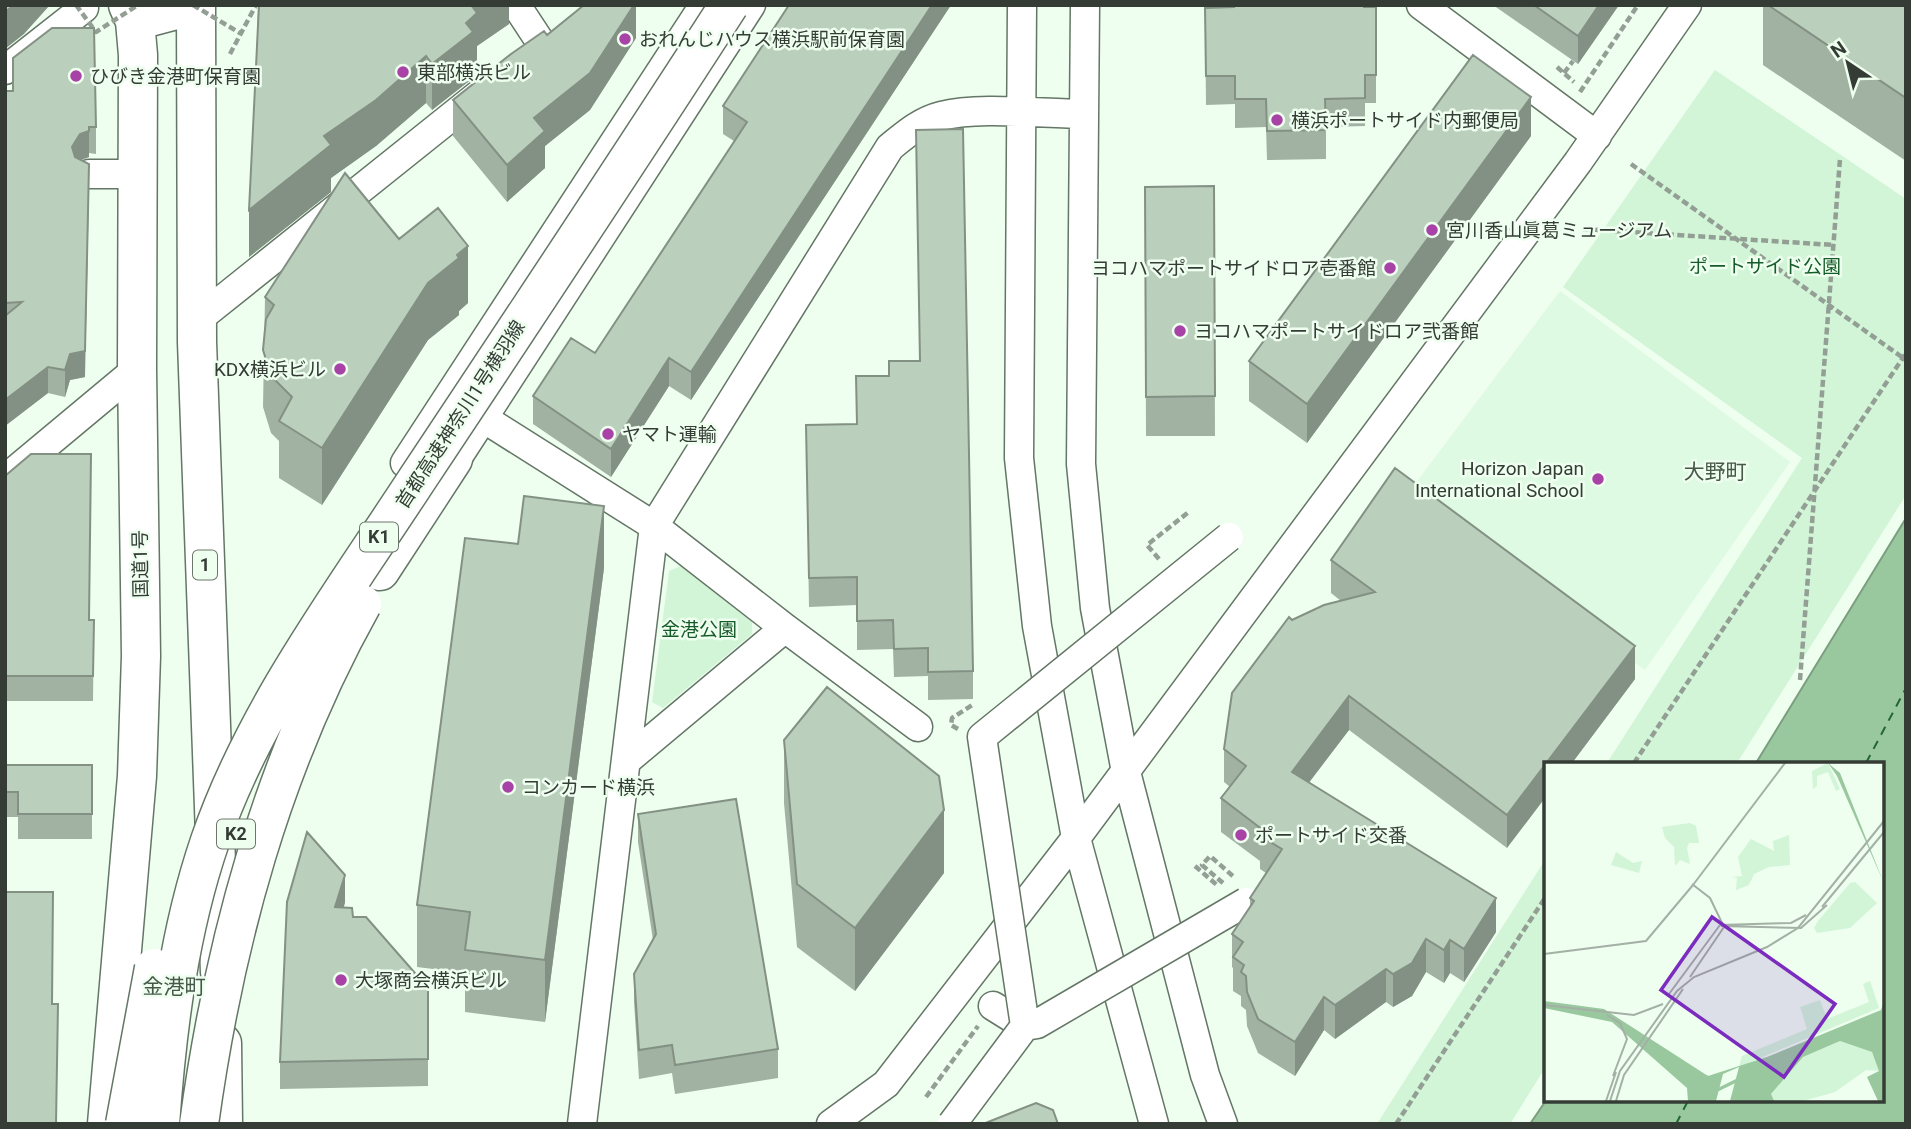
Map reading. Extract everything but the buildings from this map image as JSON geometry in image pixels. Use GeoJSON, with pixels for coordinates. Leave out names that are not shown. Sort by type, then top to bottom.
{"type":"FeatureCollection","features":[{"type":"Feature","properties":{"kind":"highway"},"geometry":{"type":"LineString","coordinates":[[136,9],[195,5]]}},
{"type":"Feature","properties":{"kind":"highway","name":"1"},"geometry":{"type":"LineString","coordinates":[[195,5],[197,320],[215,779],[223,1124]]}},
{"type":"Feature","properties":{"kind":"highway","name":"首都高速神奈川1号横羽線"},"geometry":{"type":"LineString","coordinates":[[157,1124],[170,1015],[189,916],[210,841],[247,753],[332,608],[729,5]]}},
{"type":"Feature","properties":{"kind":"highway","name":"首都高速神奈川1号横羽線"},"geometry":{"type":"LineString","coordinates":[[199,1124],[218,1004],[233,933],[253,864],[298,737],[355,616],[380,571],[750,5]]}},
{"type":"Feature","properties":{"kind":"highway","name":"国道1号"},"geometry":{"type":"LineString","coordinates":[[107,1124],[137,763],[141,623],[136,9]]}},
{"type":"Feature","properties":{"kind":"highway","name":"K2"},"geometry":{"type":"LineString","coordinates":[[157,1124],[188,986],[227,856],[275,743],[303,691],[380,571]]}},
{"type":"Feature","properties":{"kind":"highway","name":"K2"},"geometry":{"type":"LineString","coordinates":[[125,1124],[140,1030],[165,926],[206,823],[247,753]]}},
{"type":"Feature","properties":{"kind":"street"},"geometry":{"type":"LineString","coordinates":[[197,320],[532,54],[516,5]]}},
{"type":"Feature","properties":{"kind":"street"},"geometry":{"type":"LineString","coordinates":[[215,779],[289,641],[704,5]]}},
{"type":"Feature","properties":{"kind":"street"},"geometry":{"type":"LineString","coordinates":[[215,779],[326,662],[750,5]]}},
{"type":"Feature","properties":{"kind":"street"},"geometry":{"type":"LineString","coordinates":[[1022,5],[1018,458],[1037,626],[1076,838],[1154,1124]]}},
{"type":"Feature","properties":{"kind":"street"},"geometry":{"type":"LineString","coordinates":[[1085,5],[1082,464],[1095,608],[1126,772],[1205,1075],[1223,1124]]}},
{"type":"Feature","properties":{"kind":"street"},"geometry":{"type":"LineString","coordinates":[[1420,5],[1597,136]]}},
{"type":"Feature","properties":{"kind":"street"},"geometry":{"type":"LineString","coordinates":[[831,1124],[886,1084],[1076,838],[1597,136],[1687,5]]}},
{"type":"Feature","properties":{"kind":"street"},"geometry":{"type":"LineString","coordinates":[[5,70],[80,7]]}},
{"type":"Feature","properties":{"kind":"street"},"geometry":{"type":"LineString","coordinates":[[582,1124],[654,527],[890,147],[914,127],[940,116],[963,112],[1084,114]]}},
{"type":"Feature","properties":{"kind":"street"},"geometry":{"type":"LineString","coordinates":[[89,174],[138,174]]}},
{"type":"Feature","properties":{"kind":"street"},"geometry":{"type":"LineString","coordinates":[[5,480],[137,369]]}},
{"type":"Feature","properties":{"kind":"street"},"geometry":{"type":"LineString","coordinates":[[483,418],[654,527],[918,727]]}},
{"type":"Feature","properties":{"kind":"street"},"geometry":{"type":"LineString","coordinates":[[952,1124],[1025,1026],[978,733],[1229,537]]}},
{"type":"Feature","properties":{"kind":"street"},"geometry":{"type":"LineString","coordinates":[[626,761],[785,628]]}},
{"type":"Feature","properties":{"kind":"street"},"geometry":{"type":"LineString","coordinates":[[993,1006],[1025,1026],[1037,1024],[1234,894]]}},
{"type":"Feature","properties":{"kind":"path"},"geometry":{"type":"LineString","coordinates":[[195,5],[240,33],[256,5]]}},
{"type":"Feature","properties":{"kind":"path"},"geometry":{"type":"LineString","coordinates":[[1577,96],[1638,5]]}},
{"type":"Feature","properties":{"kind":"path"},"geometry":{"type":"LineString","coordinates":[[80,7],[96,32],[136,9]]}},
{"type":"Feature","properties":{"kind":"path"},"geometry":{"type":"LineString","coordinates":[[1564,73],[1573,61]]}},
{"type":"Feature","properties":{"kind":"path"},"geometry":{"type":"LineString","coordinates":[[1800,680],[1840,159]]}},
{"type":"Feature","properties":{"kind":"path"},"geometry":{"type":"LineString","coordinates":[[1631,164],[1905,357],[1635,762]]}},
{"type":"Feature","properties":{"kind":"path"},"geometry":{"type":"LineString","coordinates":[[1583,229],[1834,245]]}},
{"type":"Feature","properties":{"kind":"path"},"geometry":{"type":"LineString","coordinates":[[1159,559],[1147,545],[1190,511]]}},
{"type":"Feature","properties":{"kind":"path"},"geometry":{"type":"LineString","coordinates":[[1234,876],[1210,856],[1202,865],[1234,894]]}},
{"type":"Feature","properties":{"kind":"path"},"geometry":{"type":"LineString","coordinates":[[1195,866],[1234,894]]}},
{"type":"Feature","properties":{"kind":"path"},"geometry":{"type":"LineString","coordinates":[[1396,1124],[1544,900]]}},
{"type":"Feature","properties":{"kind":"path"},"geometry":{"type":"LineString","coordinates":[[926,1097],[993,1006]]}},
{"type":"Feature","properties":{"kind":"shaded area","name":"Horizon Japan International School"},"geometry":{"type":"Polygon","coordinates":[[[1560,291],[1790,462],[1645,670],[1406,496],[1560,291]]]}},
{"type":"Feature","properties":{"kind":"shaded area"},"geometry":{"type":"Polygon","coordinates":[[[1906,518],[1906,1124],[1530,1124],[1546,1101],[1883,1101],[1883,762],[1757,762],[1906,518]]]}},
{"type":"Feature","properties":{"kind":"green space","name":"ポートサイド公園"},"geometry":{"type":"Polygon","coordinates":[[[1715,70],[1906,199],[1906,495],[1738,762],[1608,762],[1802,458],[1563,287],[1715,70]]]}},
{"type":"Feature","properties":{"kind":"green space","name":"金港公園"},"geometry":{"type":"Polygon","coordinates":[[[681,566],[752,620],[752,634],[663,708],[652,702],[669,571],[681,566]]]}},
{"type":"Feature","properties":{"kind":"green space"},"geometry":{"type":"Polygon","coordinates":[[[1544,862],[1544,1070],[1510,1124],[1377,1124],[1544,862]]]}},
{"type":"Feature","properties":{"kind":"ferry route"},"geometry":{"type":"LineString","coordinates":[[1867,762],[1906,688]]}},
{"type":"Feature","properties":{"kind":"ferry route"},"geometry":{"type":"LineString","coordinates":[[1676,1124],[1688,1101]]}},
{"type":"Feature","properties":{"kind":"place","name":"おれんじハウス横浜駅前保育園"},"geometry":{"type":"Point","coordinates":[625,39]}},
{"type":"Feature","properties":{"kind":"place","name":"東部横浜ビル"},"geometry":{"type":"Point","coordinates":[403,72]}},
{"type":"Feature","properties":{"kind":"place","name":"ひびき金港町保育園"},"geometry":{"type":"Point","coordinates":[76,76]}},
{"type":"Feature","properties":{"kind":"place","name":"横浜ポートサイド内郵便局"},"geometry":{"type":"Point","coordinates":[1277,120]}},
{"type":"Feature","properties":{"kind":"place","name":"宮川香山眞葛ミュージアム"},"geometry":{"type":"Point","coordinates":[1432,230]}},
{"type":"Feature","properties":{"kind":"place","name":"ヨコハマポートサイドロア壱番館"},"geometry":{"type":"Point","coordinates":[1390,268]}},
{"type":"Feature","properties":{"kind":"place","name":"ヨコハマポートサイドロア弐番館"},"geometry":{"type":"Point","coordinates":[1180,331]}},
{"type":"Feature","properties":{"kind":"place","name":"KDX横浜ビル"},"geometry":{"type":"Point","coordinates":[340,369]}},
{"type":"Feature","properties":{"kind":"place","name":"ヤマト運輸"},"geometry":{"type":"Point","coordinates":[608,434]}},
{"type":"Feature","properties":{"kind":"place","name":"Horizon Japan International School"},"geometry":{"type":"Point","coordinates":[1598,479]}},
{"type":"Feature","properties":{"kind":"place","name":"コンカード横浜"},"geometry":{"type":"Point","coordinates":[508,787]}},
{"type":"Feature","properties":{"kind":"place","name":"ポートサイド交番"},"geometry":{"type":"Point","coordinates":[1241,835]}},
{"type":"Feature","properties":{"kind":"place","name":"大塚商会横浜ビル"},"geometry":{"type":"Point","coordinates":[341,980]}},
{"type":"Feature","properties":{"kind":"district","name":"大野町"},"geometry":{"type":"Point","coordinates":[1715,472]}},
{"type":"Feature","properties":{"kind":"district","name":"金港町"},"geometry":{"type":"Point","coordinates":[174,987]}}]}
